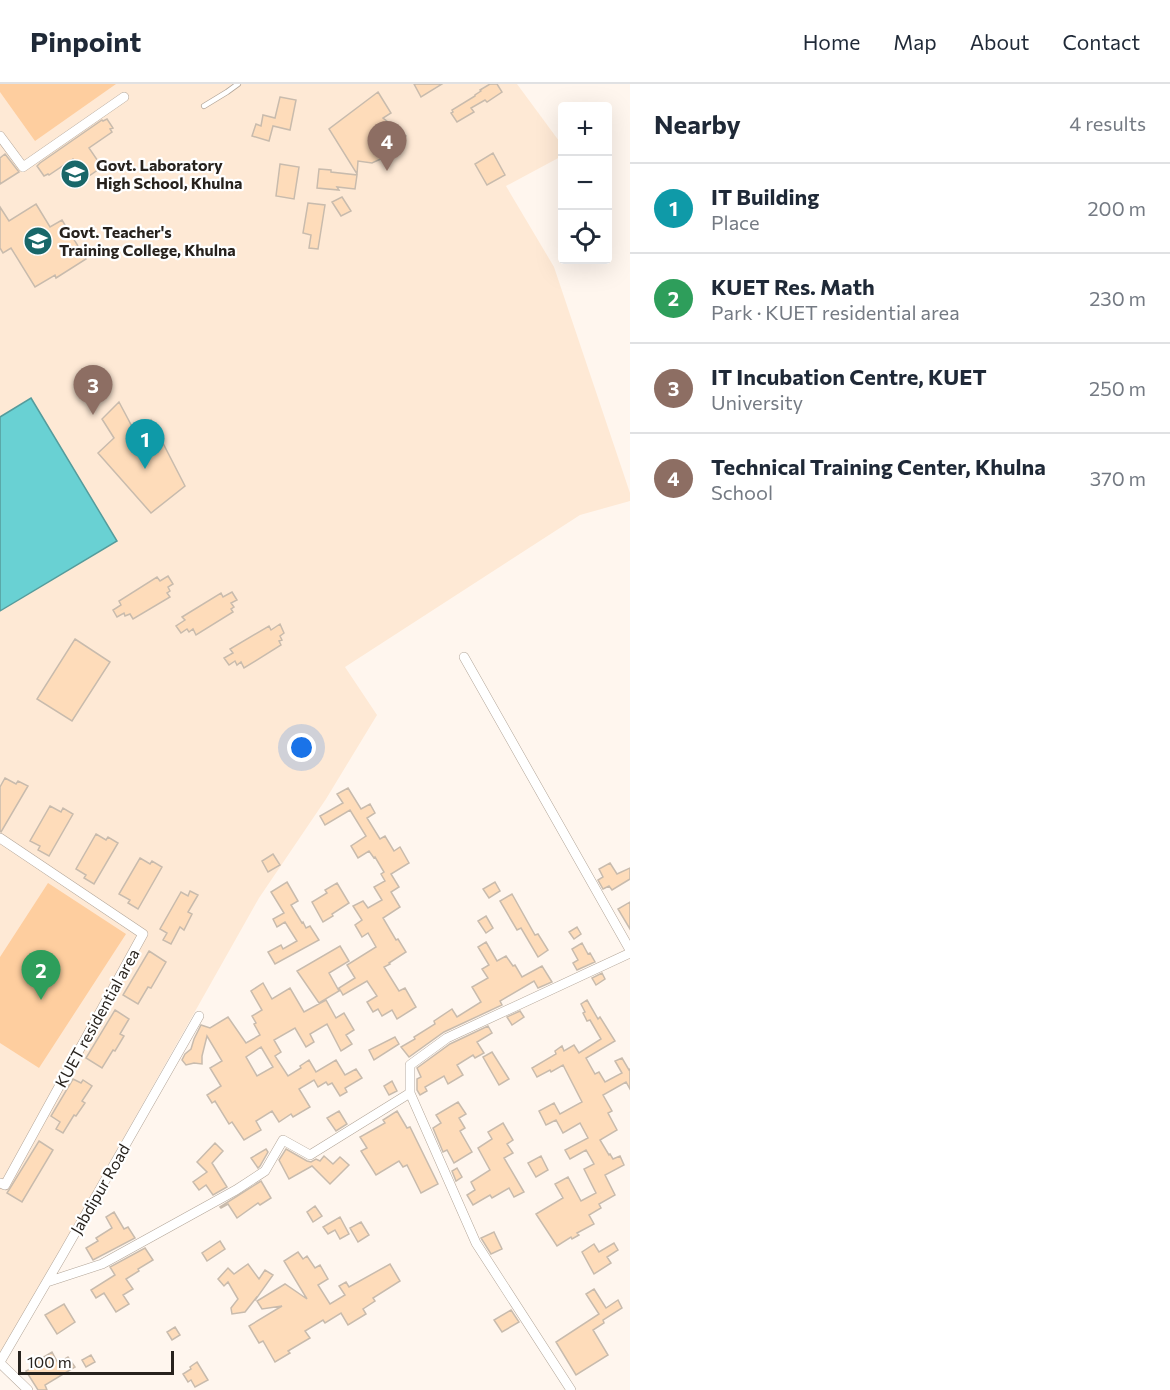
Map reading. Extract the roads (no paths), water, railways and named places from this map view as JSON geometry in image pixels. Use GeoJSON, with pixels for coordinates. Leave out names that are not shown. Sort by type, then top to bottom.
{"type":"FeatureCollection","features":[{"type":"Feature","properties":{"kind":"street"},"geometry":{"type":"LineString","coordinates":[[0,136],[23,167],[124,97]]}},
{"type":"Feature","properties":{"kind":"street"},"geometry":{"type":"LineString","coordinates":[[464,657],[630,951],[447,1038],[410,1065],[410,1093],[476,1243],[571,1390]]}},
{"type":"Feature","properties":{"kind":"street","name":"KUET residential area"},"geometry":{"type":"LineString","coordinates":[[0,838],[143,934],[5,1185],[0,1183]]}},
{"type":"Feature","properties":{"kind":"street","name":"Jabdipur Road"},"geometry":{"type":"LineString","coordinates":[[0,1363],[199,1016]]}},
{"type":"Feature","properties":{"kind":"street"},"geometry":{"type":"LineString","coordinates":[[47,1282],[102,1264],[236,1190],[265,1171],[283,1140],[310,1155],[410,1093]]}},
{"type":"Feature","properties":{"kind":"street"},"geometry":{"type":"LineString","coordinates":[[0,1363],[28,1390]]}},
{"type":"Feature","properties":{"kind":"lane"},"geometry":{"type":"LineString","coordinates":[[204,106],[238,84]]}},
{"type":"Feature","properties":{"kind":"water"},"geometry":{"type":"Polygon","coordinates":[[[31,398],[117,541],[0,611],[0,417],[31,398]]]}},
{"type":"Feature","properties":{"kind":"place","name":"Technical Training Center, Khulna"},"geometry":{"type":"Point","coordinates":[387,171]}},
{"type":"Feature","properties":{"kind":"place","name":"Govt. Laboratory High School, Khulna"},"geometry":{"type":"Point","coordinates":[75,174]}},
{"type":"Feature","properties":{"kind":"place","name":"Govt. Teacher's Training College, Khulna"},"geometry":{"type":"Point","coordinates":[38,241]}},
{"type":"Feature","properties":{"kind":"place","name":"IT Incubation Centre, KUET"},"geometry":{"type":"Point","coordinates":[93,415]}},
{"type":"Feature","properties":{"kind":"place","name":"IT Building"},"geometry":{"type":"Point","coordinates":[145,469]}},
{"type":"Feature","properties":{"kind":"place","name":"KUET Res. Math"},"geometry":{"type":"Point","coordinates":[41,1000]}}]}
